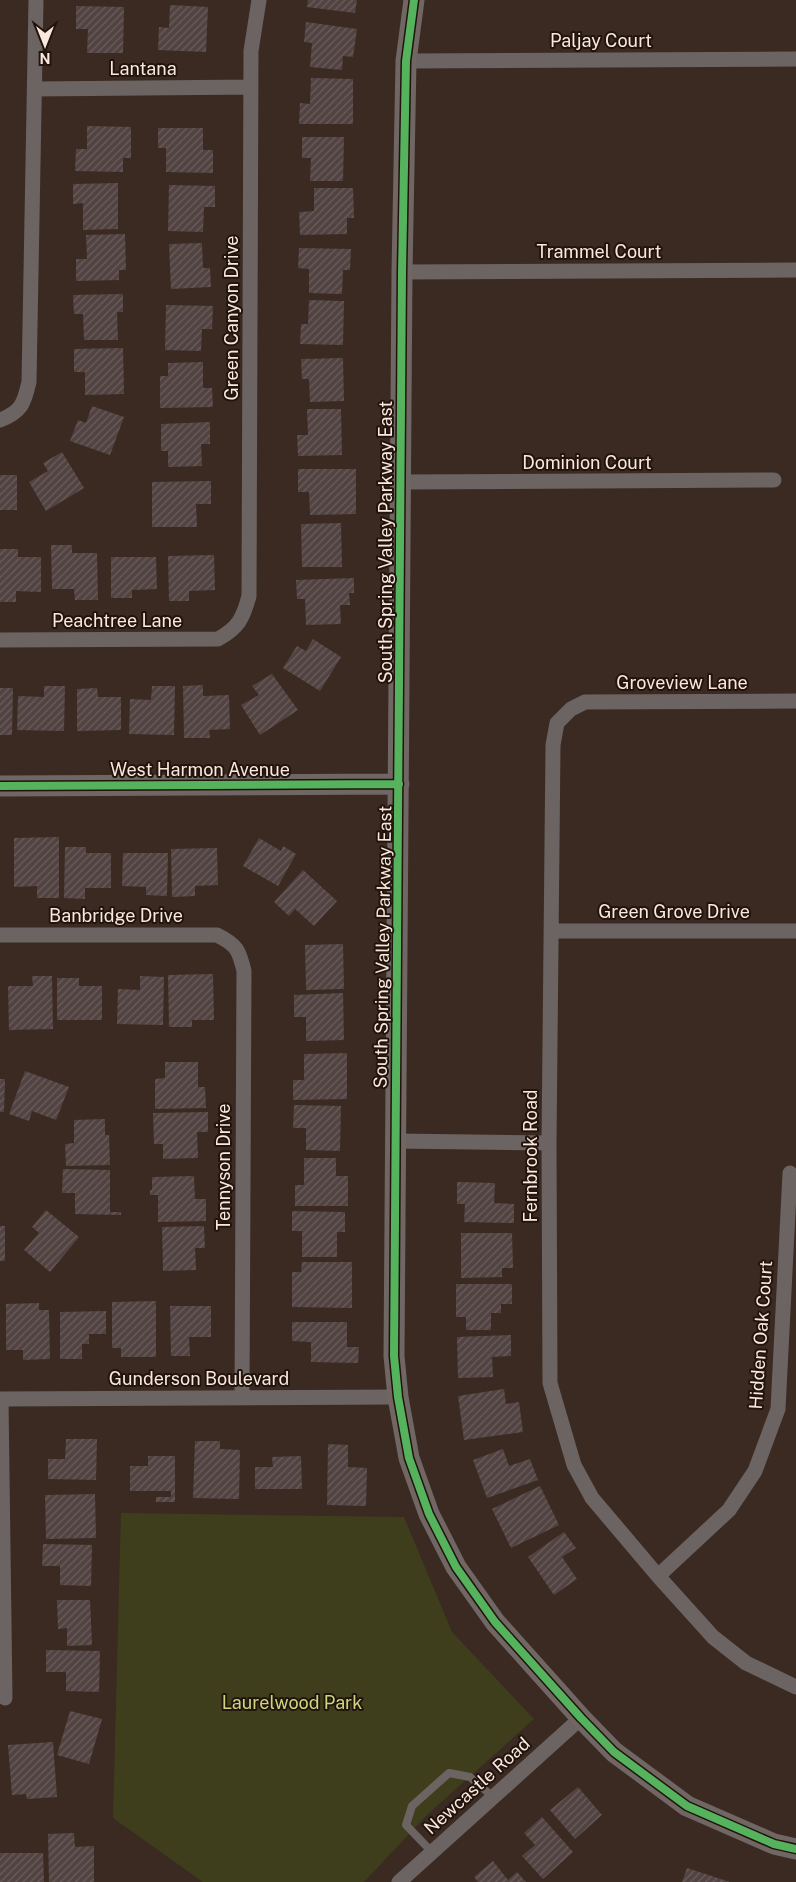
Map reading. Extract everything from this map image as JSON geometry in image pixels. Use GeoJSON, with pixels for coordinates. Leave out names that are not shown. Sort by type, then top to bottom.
{"type":"FeatureCollection","features":[{"type":"Feature","properties":{"kind":"street"},"geometry":{"type":"LineString","coordinates":[[6,418],[24,401],[29,382],[36,89],[36,0]]}},
{"type":"Feature","properties":{"kind":"street","name":"Green Canyon Drive"},"geometry":{"type":"LineString","coordinates":[[232,631],[244,616],[249,596],[251,87],[252,51],[259,0]]}},
{"type":"Feature","properties":{"kind":"street","name":"South Spring Valley Parkway East"},"geometry":{"type":"LineString","coordinates":[[414,0],[406,61],[402,272],[394,1356],[398,1397],[409,1458],[429,1514],[456,1567],[495,1622],[614,1752],[687,1806],[774,1844],[796,1850]]}},
{"type":"Feature","properties":{"kind":"street","name":"Paljay Court"},"geometry":{"type":"LineString","coordinates":[[406,61],[796,59]]}},
{"type":"Feature","properties":{"kind":"street","name":"Lantana"},"geometry":{"type":"LineString","coordinates":[[36,89],[251,87]]}},
{"type":"Feature","properties":{"kind":"street","name":"Trammel Court"},"geometry":{"type":"LineString","coordinates":[[402,272],[796,270]]}},
{"type":"Feature","properties":{"kind":"street","name":"Dominion Court"},"geometry":{"type":"LineString","coordinates":[[401,482],[774,480]]}},
{"type":"Feature","properties":{"kind":"street","name":"Peachtree Lane"},"geometry":{"type":"LineString","coordinates":[[0,640],[218,639],[232,631]]}},
{"type":"Feature","properties":{"kind":"street","name":"Groveview Lane"},"geometry":{"type":"LineString","coordinates":[[571,709],[585,702],[796,701]]}},
{"type":"Feature","properties":{"kind":"street","name":"Fernbrook Road"},"geometry":{"type":"LineString","coordinates":[[571,709],[557,723],[553,745],[549,1143],[550,1383],[574,1465],[592,1498],[713,1637],[746,1663],[796,1687]]}},
{"type":"Feature","properties":{"kind":"street","name":"West Harmon Avenue"},"geometry":{"type":"LineString","coordinates":[[0,786],[399,784]]}},
{"type":"Feature","properties":{"kind":"street","name":"Green Grove Drive"},"geometry":{"type":"LineString","coordinates":[[551,932],[796,931]]}},
{"type":"Feature","properties":{"kind":"street","name":"Banbridge Drive"},"geometry":{"type":"LineString","coordinates":[[0,935],[217,935],[231,942]]}},
{"type":"Feature","properties":{"kind":"street","name":"Tennyson Drive"},"geometry":{"type":"LineString","coordinates":[[231,942],[240,952],[244,971],[242,1397]]}},
{"type":"Feature","properties":{"kind":"street"},"geometry":{"type":"LineString","coordinates":[[396,1141],[549,1143]]}},
{"type":"Feature","properties":{"kind":"street","name":"Hidden Oak Court"},"geometry":{"type":"LineString","coordinates":[[658,1576],[729,1510],[755,1471],[778,1409],[790,1173]]}},
{"type":"Feature","properties":{"kind":"street","name":"Gunderson Boulevard"},"geometry":{"type":"LineString","coordinates":[[0,1398],[398,1397]]}},
{"type":"Feature","properties":{"kind":"street"},"geometry":{"type":"LineString","coordinates":[[0,1398],[4,1698]]}},
{"type":"Feature","properties":{"kind":"street","name":"Newcastle Road"},"geometry":{"type":"LineString","coordinates":[[399,1882],[581,1718]]}},
{"type":"Feature","properties":{"kind":"lane"},"geometry":{"type":"LineString","coordinates":[[432,1852],[406,1825],[412,1806],[428,1790],[449,1773],[470,1777],[493,1797]]}},
{"type":"Feature","properties":{"kind":"green space","name":"Laurelwood Park"},"geometry":{"type":"Polygon","coordinates":[[[121,1513],[404,1517],[452,1632],[534,1719],[428,1814],[364,1882],[203,1882],[113,1818],[121,1513]]]}},
{"type":"Feature","properties":{"kind":"building"},"geometry":{"type":"Polygon","coordinates":[[[308,0],[357,0],[355,13],[307,7],[308,0]]]}},
{"type":"Feature","properties":{"kind":"building"},"geometry":{"type":"Polygon","coordinates":[[[170,5],[208,7],[206,52],[158,50],[159,27],[169,28],[170,5]]]}},
{"type":"Feature","properties":{"kind":"building"},"geometry":{"type":"Polygon","coordinates":[[[76,6],[124,7],[123,53],[87,53],[88,29],[76,29],[76,6]]]}},
{"type":"Feature","properties":{"kind":"building"},"geometry":{"type":"Polygon","coordinates":[[[306,22],[357,29],[353,57],[343,56],[342,70],[310,67],[312,43],[304,42],[306,22]]]}},
{"type":"Feature","properties":{"kind":"building"},"geometry":{"type":"Polygon","coordinates":[[[311,78],[353,79],[353,124],[299,124],[300,103],[310,104],[311,78]]]}},
{"type":"Feature","properties":{"kind":"building"},"geometry":{"type":"Polygon","coordinates":[[[87,126],[131,127],[131,158],[123,158],[123,172],[75,171],[76,149],[87,149],[87,126]]]}},
{"type":"Feature","properties":{"kind":"building"},"geometry":{"type":"Polygon","coordinates":[[[158,128],[203,128],[203,150],[213,150],[213,173],[166,172],[166,148],[158,148],[158,128]]]}},
{"type":"Feature","properties":{"kind":"building"},"geometry":{"type":"Polygon","coordinates":[[[302,137],[344,137],[343,181],[310,181],[311,158],[302,158],[302,137]]]}},
{"type":"Feature","properties":{"kind":"building"},"geometry":{"type":"Polygon","coordinates":[[[118,183],[118,229],[83,230],[83,203],[73,204],[73,184],[118,183]]]}},
{"type":"Feature","properties":{"kind":"building"},"geometry":{"type":"Polygon","coordinates":[[[169,185],[215,186],[215,207],[204,207],[203,232],[168,231],[169,185]]]}},
{"type":"Feature","properties":{"kind":"building"},"geometry":{"type":"Polygon","coordinates":[[[314,188],[353,188],[354,218],[347,218],[347,234],[300,235],[299,212],[314,211],[314,188]]]}},
{"type":"Feature","properties":{"kind":"building"},"geometry":{"type":"Polygon","coordinates":[[[125,234],[126,270],[119,270],[119,280],[76,281],[76,259],[87,259],[86,235],[125,234]]]}},
{"type":"Feature","properties":{"kind":"building"},"geometry":{"type":"Polygon","coordinates":[[[202,243],[203,268],[210,268],[211,287],[171,289],[169,244],[202,243]]]}},
{"type":"Feature","properties":{"kind":"building"},"geometry":{"type":"Polygon","coordinates":[[[299,248],[351,249],[350,270],[343,270],[342,294],[309,293],[309,269],[298,268],[299,248]]]}},
{"type":"Feature","properties":{"kind":"building"},"geometry":{"type":"Polygon","coordinates":[[[123,294],[123,312],[117,312],[118,340],[84,340],[83,314],[74,314],[73,295],[123,294]]]}},
{"type":"Feature","properties":{"kind":"building"},"geometry":{"type":"Polygon","coordinates":[[[309,300],[344,301],[343,345],[300,344],[301,324],[308,324],[309,300]]]}},
{"type":"Feature","properties":{"kind":"building"},"geometry":{"type":"Polygon","coordinates":[[[166,305],[213,306],[212,329],[202,329],[201,351],[165,350],[166,305]]]}},
{"type":"Feature","properties":{"kind":"building"},"geometry":{"type":"Polygon","coordinates":[[[123,348],[124,394],[85,395],[85,372],[74,372],[74,349],[123,348]]]}},
{"type":"Feature","properties":{"kind":"building"},"geometry":{"type":"Polygon","coordinates":[[[343,358],[344,401],[310,402],[309,379],[302,379],[301,359],[343,358]]]}},
{"type":"Feature","properties":{"kind":"building"},"geometry":{"type":"Polygon","coordinates":[[[203,362],[203,388],[212,388],[213,407],[160,408],[160,376],[168,376],[168,363],[203,362]]]}},
{"type":"Feature","properties":{"kind":"building"},"geometry":{"type":"Polygon","coordinates":[[[92,406],[124,417],[110,455],[70,441],[78,420],[86,423],[92,406]]]}},
{"type":"Feature","properties":{"kind":"building"},"geometry":{"type":"Polygon","coordinates":[[[307,409],[341,409],[342,455],[298,456],[297,435],[308,435],[307,409]]]}},
{"type":"Feature","properties":{"kind":"building"},"geometry":{"type":"Polygon","coordinates":[[[210,422],[210,444],[201,444],[202,466],[168,467],[168,451],[161,451],[161,424],[210,422]]]}},
{"type":"Feature","properties":{"kind":"building"},"geometry":{"type":"Polygon","coordinates":[[[62,452],[84,488],[46,511],[29,482],[48,471],[43,463],[62,452]]]}},
{"type":"Feature","properties":{"kind":"building"},"geometry":{"type":"Polygon","coordinates":[[[298,469],[356,469],[356,514],[310,515],[309,492],[298,492],[298,469]]]}},
{"type":"Feature","properties":{"kind":"building"},"geometry":{"type":"Polygon","coordinates":[[[0,475],[17,475],[17,510],[0,510],[0,475]]]}},
{"type":"Feature","properties":{"kind":"building"},"geometry":{"type":"Polygon","coordinates":[[[211,481],[211,504],[196,504],[197,527],[152,527],[152,482],[211,481]]]}},
{"type":"Feature","properties":{"kind":"building"},"geometry":{"type":"Polygon","coordinates":[[[341,523],[342,567],[302,567],[301,524],[341,523]]]}},
{"type":"Feature","properties":{"kind":"building"},"geometry":{"type":"Polygon","coordinates":[[[51,545],[72,545],[72,553],[97,553],[98,600],[75,600],[74,589],[52,589],[51,545]]]}},
{"type":"Feature","properties":{"kind":"building"},"geometry":{"type":"Polygon","coordinates":[[[0,549],[18,549],[18,557],[41,557],[41,592],[16,591],[16,602],[0,602],[0,549]]]}},
{"type":"Feature","properties":{"kind":"building"},"geometry":{"type":"Polygon","coordinates":[[[214,555],[215,590],[189,591],[189,601],[169,601],[168,556],[214,555]]]}},
{"type":"Feature","properties":{"kind":"building"},"geometry":{"type":"Polygon","coordinates":[[[111,557],[156,557],[157,589],[132,590],[132,598],[111,598],[111,557]]]}},
{"type":"Feature","properties":{"kind":"building"},"geometry":{"type":"Polygon","coordinates":[[[354,578],[354,593],[349,593],[350,605],[340,605],[341,624],[306,625],[305,599],[297,599],[296,580],[354,578]]]}},
{"type":"Feature","properties":{"kind":"building"},"geometry":{"type":"Polygon","coordinates":[[[313,639],[341,657],[320,691],[283,668],[297,646],[306,651],[313,639]]]}},
{"type":"Feature","properties":{"kind":"building"},"geometry":{"type":"Polygon","coordinates":[[[272,674],[298,710],[260,735],[241,705],[259,695],[252,686],[272,674]]]}},
{"type":"Feature","properties":{"kind":"building"},"geometry":{"type":"Polygon","coordinates":[[[203,685],[203,696],[229,695],[230,729],[209,730],[210,738],[184,738],[183,686],[203,685]]]}},
{"type":"Feature","properties":{"kind":"building"},"geometry":{"type":"Polygon","coordinates":[[[44,686],[65,686],[64,731],[17,730],[18,696],[44,697],[44,686]]]}},
{"type":"Feature","properties":{"kind":"building"},"geometry":{"type":"Polygon","coordinates":[[[152,686],[175,686],[174,735],[129,734],[130,699],[151,700],[152,686]]]}},
{"type":"Feature","properties":{"kind":"building"},"geometry":{"type":"Polygon","coordinates":[[[0,688],[13,688],[12,735],[0,735],[0,688]]]}},
{"type":"Feature","properties":{"kind":"building"},"geometry":{"type":"Polygon","coordinates":[[[97,688],[98,697],[121,697],[121,730],[77,731],[77,689],[97,688]]]}},
{"type":"Feature","properties":{"kind":"building"},"geometry":{"type":"Polygon","coordinates":[[[59,837],[59,898],[37,898],[37,886],[14,887],[14,838],[59,837]]]}},
{"type":"Feature","properties":{"kind":"building"},"geometry":{"type":"Polygon","coordinates":[[[259,838],[281,851],[283,846],[296,854],[278,886],[243,866],[259,838]]]}},
{"type":"Feature","properties":{"kind":"building"},"geometry":{"type":"Polygon","coordinates":[[[65,847],[86,847],[86,853],[111,853],[111,888],[85,888],[85,899],[64,898],[65,847]]]}},
{"type":"Feature","properties":{"kind":"building"},"geometry":{"type":"Polygon","coordinates":[[[217,848],[218,885],[195,886],[195,896],[172,897],[171,849],[217,848]]]}},
{"type":"Feature","properties":{"kind":"building"},"geometry":{"type":"Polygon","coordinates":[[[123,853],[168,853],[167,896],[146,895],[146,887],[122,886],[123,853]]]}},
{"type":"Feature","properties":{"kind":"building"},"geometry":{"type":"Polygon","coordinates":[[[303,870],[337,901],[314,926],[295,909],[289,916],[274,902],[303,870]]]}},
{"type":"Feature","properties":{"kind":"building"},"geometry":{"type":"Polygon","coordinates":[[[343,944],[344,989],[306,990],[305,945],[343,944]]]}},
{"type":"Feature","properties":{"kind":"building"},"geometry":{"type":"Polygon","coordinates":[[[213,974],[214,1020],[192,1020],[192,1027],[169,1027],[168,975],[213,974]]]}},
{"type":"Feature","properties":{"kind":"building"},"geometry":{"type":"Polygon","coordinates":[[[32,976],[52,976],[53,1029],[9,1030],[8,986],[33,986],[32,976]]]}},
{"type":"Feature","properties":{"kind":"building"},"geometry":{"type":"Polygon","coordinates":[[[140,976],[164,977],[163,1025],[117,1024],[118,989],[140,990],[140,976]]]}},
{"type":"Feature","properties":{"kind":"building"},"geometry":{"type":"Polygon","coordinates":[[[57,978],[79,978],[79,986],[102,986],[102,1020],[57,1020],[57,978]]]}},
{"type":"Feature","properties":{"kind":"building"},"geometry":{"type":"Polygon","coordinates":[[[343,993],[344,1040],[306,1041],[306,1017],[294,1017],[294,995],[343,993]]]}},
{"type":"Feature","properties":{"kind":"building"},"geometry":{"type":"Polygon","coordinates":[[[347,1053],[347,1099],[293,1100],[293,1080],[304,1080],[304,1054],[347,1053]]]}},
{"type":"Feature","properties":{"kind":"building"},"geometry":{"type":"Polygon","coordinates":[[[165,1062],[198,1062],[198,1087],[205,1087],[206,1108],[155,1109],[155,1079],[165,1078],[165,1062]]]}},
{"type":"Feature","properties":{"kind":"building"},"geometry":{"type":"Polygon","coordinates":[[[25,1071],[69,1087],[56,1120],[32,1111],[29,1121],[9,1114],[25,1071]]]}},
{"type":"Feature","properties":{"kind":"building"},"geometry":{"type":"Polygon","coordinates":[[[0,1079],[5,1079],[4,1112],[0,1112],[0,1079]]]}},
{"type":"Feature","properties":{"kind":"building"},"geometry":{"type":"Polygon","coordinates":[[[294,1105],[341,1106],[340,1151],[306,1150],[306,1128],[293,1128],[294,1105]]]}},
{"type":"Feature","properties":{"kind":"building"},"geometry":{"type":"Polygon","coordinates":[[[208,1112],[208,1132],[197,1132],[198,1158],[163,1159],[163,1144],[154,1144],[153,1113],[208,1112]]]}},
{"type":"Feature","properties":{"kind":"building"},"geometry":{"type":"Polygon","coordinates":[[[105,1119],[105,1135],[109,1135],[110,1165],[66,1166],[65,1144],[74,1143],[74,1120],[105,1119]]]}},
{"type":"Feature","properties":{"kind":"building"},"geometry":{"type":"Polygon","coordinates":[[[304,1158],[336,1158],[336,1176],[348,1176],[348,1206],[295,1206],[295,1185],[304,1185],[304,1158]]]}},
{"type":"Feature","properties":{"kind":"building"},"geometry":{"type":"Polygon","coordinates":[[[63,1169],[110,1170],[110,1212],[121,1212],[121,1215],[75,1214],[75,1193],[62,1193],[63,1169]]]}},
{"type":"Feature","properties":{"kind":"building"},"geometry":{"type":"Polygon","coordinates":[[[194,1176],[195,1199],[206,1199],[206,1221],[158,1222],[158,1195],[150,1195],[152,1177],[194,1176]]]}},
{"type":"Feature","properties":{"kind":"building"},"geometry":{"type":"Polygon","coordinates":[[[457,1182],[495,1183],[494,1203],[514,1204],[514,1223],[464,1222],[465,1204],[457,1204],[457,1182]]]}},
{"type":"Feature","properties":{"kind":"building"},"geometry":{"type":"Polygon","coordinates":[[[46,1210],[79,1237],[50,1272],[24,1250],[39,1233],[32,1227],[46,1210]]]}},
{"type":"Feature","properties":{"kind":"building"},"geometry":{"type":"Polygon","coordinates":[[[292,1211],[345,1212],[345,1232],[337,1232],[337,1257],[302,1257],[302,1231],[292,1231],[292,1211]]]}},
{"type":"Feature","properties":{"kind":"building"},"geometry":{"type":"Polygon","coordinates":[[[0,1226],[5,1226],[5,1261],[0,1261],[0,1226]]]}},
{"type":"Feature","properties":{"kind":"building"},"geometry":{"type":"Polygon","coordinates":[[[204,1226],[205,1248],[195,1248],[196,1270],[163,1271],[162,1227],[204,1226]]]}},
{"type":"Feature","properties":{"kind":"building"},"geometry":{"type":"Polygon","coordinates":[[[461,1233],[512,1233],[513,1268],[502,1268],[502,1277],[461,1278],[461,1233]]]}},
{"type":"Feature","properties":{"kind":"building"},"geometry":{"type":"Polygon","coordinates":[[[302,1262],[352,1262],[352,1308],[292,1307],[292,1272],[301,1272],[302,1262]]]}},
{"type":"Feature","properties":{"kind":"building"},"geometry":{"type":"Polygon","coordinates":[[[456,1284],[512,1284],[512,1304],[501,1304],[501,1313],[491,1313],[491,1330],[466,1330],[466,1317],[456,1317],[456,1284]]]}},
{"type":"Feature","properties":{"kind":"building"},"geometry":{"type":"Polygon","coordinates":[[[156,1301],[156,1357],[121,1357],[121,1348],[112,1348],[112,1302],[156,1301]]]}},
{"type":"Feature","properties":{"kind":"building"},"geometry":{"type":"Polygon","coordinates":[[[39,1303],[39,1310],[49,1310],[50,1359],[23,1360],[23,1350],[6,1350],[6,1304],[39,1303]]]}},
{"type":"Feature","properties":{"kind":"building"},"geometry":{"type":"Polygon","coordinates":[[[170,1306],[211,1306],[211,1337],[189,1337],[190,1356],[171,1356],[170,1306]]]}},
{"type":"Feature","properties":{"kind":"building"},"geometry":{"type":"Polygon","coordinates":[[[106,1311],[106,1334],[89,1334],[89,1344],[82,1344],[82,1359],[60,1359],[60,1312],[106,1311]]]}},
{"type":"Feature","properties":{"kind":"building"},"geometry":{"type":"Polygon","coordinates":[[[292,1322],[347,1322],[347,1347],[359,1347],[358,1363],[311,1362],[311,1342],[292,1341],[292,1322]]]}},
{"type":"Feature","properties":{"kind":"building"},"geometry":{"type":"Polygon","coordinates":[[[511,1335],[511,1356],[492,1357],[493,1377],[458,1378],[457,1337],[511,1335]]]}},
{"type":"Feature","properties":{"kind":"building"},"geometry":{"type":"Polygon","coordinates":[[[504,1389],[506,1404],[519,1402],[523,1432],[464,1440],[458,1396],[504,1389]]]}},
{"type":"Feature","properties":{"kind":"building"},"geometry":{"type":"Polygon","coordinates":[[[66,1439],[97,1439],[96,1480],[48,1479],[48,1459],[65,1459],[66,1439]]]}},
{"type":"Feature","properties":{"kind":"building"},"geometry":{"type":"Polygon","coordinates":[[[195,1441],[220,1441],[220,1449],[240,1450],[239,1499],[193,1498],[195,1441]]]}},
{"type":"Feature","properties":{"kind":"building"},"geometry":{"type":"Polygon","coordinates":[[[328,1444],[348,1445],[348,1467],[367,1468],[366,1506],[327,1505],[328,1444]]]}},
{"type":"Feature","properties":{"kind":"building"},"geometry":{"type":"Polygon","coordinates":[[[503,1449],[509,1466],[530,1459],[538,1480],[487,1498],[473,1460],[503,1449]]]}},
{"type":"Feature","properties":{"kind":"building"},"geometry":{"type":"Polygon","coordinates":[[[148,1456],[175,1456],[175,1502],[156,1502],[156,1497],[171,1497],[171,1491],[130,1491],[130,1466],[148,1466],[148,1456]]]}},
{"type":"Feature","properties":{"kind":"building"},"geometry":{"type":"Polygon","coordinates":[[[301,1456],[302,1489],[255,1489],[255,1467],[273,1467],[272,1457],[301,1456]]]}},
{"type":"Feature","properties":{"kind":"building"},"geometry":{"type":"Polygon","coordinates":[[[540,1486],[559,1525],[511,1548],[492,1509],[540,1486]]]}},
{"type":"Feature","properties":{"kind":"building"},"geometry":{"type":"Polygon","coordinates":[[[95,1494],[96,1538],[46,1539],[45,1495],[95,1494]]]}},
{"type":"Feature","properties":{"kind":"building"},"geometry":{"type":"Polygon","coordinates":[[[564,1532],[576,1548],[562,1557],[577,1579],[554,1595],[528,1557],[564,1532]]]}},
{"type":"Feature","properties":{"kind":"building"},"geometry":{"type":"Polygon","coordinates":[[[43,1544],[92,1545],[91,1586],[60,1585],[60,1566],[42,1566],[43,1544]]]}},
{"type":"Feature","properties":{"kind":"building"},"geometry":{"type":"Polygon","coordinates":[[[57,1600],[90,1600],[92,1645],[67,1646],[67,1628],[58,1629],[57,1600]]]}},
{"type":"Feature","properties":{"kind":"building"},"geometry":{"type":"Polygon","coordinates":[[[46,1650],[100,1651],[99,1692],[66,1691],[66,1672],[46,1672],[46,1650]]]}},
{"type":"Feature","properties":{"kind":"building"},"geometry":{"type":"Polygon","coordinates":[[[70,1711],[102,1719],[89,1764],[57,1755],[70,1711]]]}},
{"type":"Feature","properties":{"kind":"building"},"geometry":{"type":"Polygon","coordinates":[[[53,1742],[57,1797],[27,1799],[26,1794],[12,1795],[8,1745],[53,1742]]]}},
{"type":"Feature","properties":{"kind":"building"},"geometry":{"type":"Polygon","coordinates":[[[578,1787],[602,1815],[575,1839],[550,1810],[578,1787]]]}},
{"type":"Feature","properties":{"kind":"building"},"geometry":{"type":"Polygon","coordinates":[[[542,1817],[573,1852],[543,1879],[522,1856],[535,1845],[524,1833],[542,1817]]]}},
{"type":"Feature","properties":{"kind":"building"},"geometry":{"type":"Polygon","coordinates":[[[74,1833],[75,1847],[94,1846],[94,1882],[49,1882],[48,1834],[74,1833]]]}},
{"type":"Feature","properties":{"kind":"building"},"geometry":{"type":"Polygon","coordinates":[[[0,1853],[43,1853],[44,1882],[0,1882],[0,1853]]]}},
{"type":"Feature","properties":{"kind":"building"},"geometry":{"type":"Polygon","coordinates":[[[493,1861],[508,1880],[517,1872],[526,1882],[478,1882],[474,1877],[493,1861]]]}},
{"type":"Feature","properties":{"kind":"building"},"geometry":{"type":"Polygon","coordinates":[[[687,1868],[730,1882],[682,1882],[687,1868]]]}},
{"type":"Feature","properties":{"kind":"cycle path"},"geometry":{"type":"LineString","coordinates":[[414,0],[406,61],[402,272],[394,1356],[398,1397],[409,1458],[429,1514],[456,1567],[495,1622],[614,1752],[687,1806],[774,1844],[796,1849]]}},
{"type":"Feature","properties":{"kind":"cycle path"},"geometry":{"type":"LineString","coordinates":[[0,786],[399,784]]}}]}
